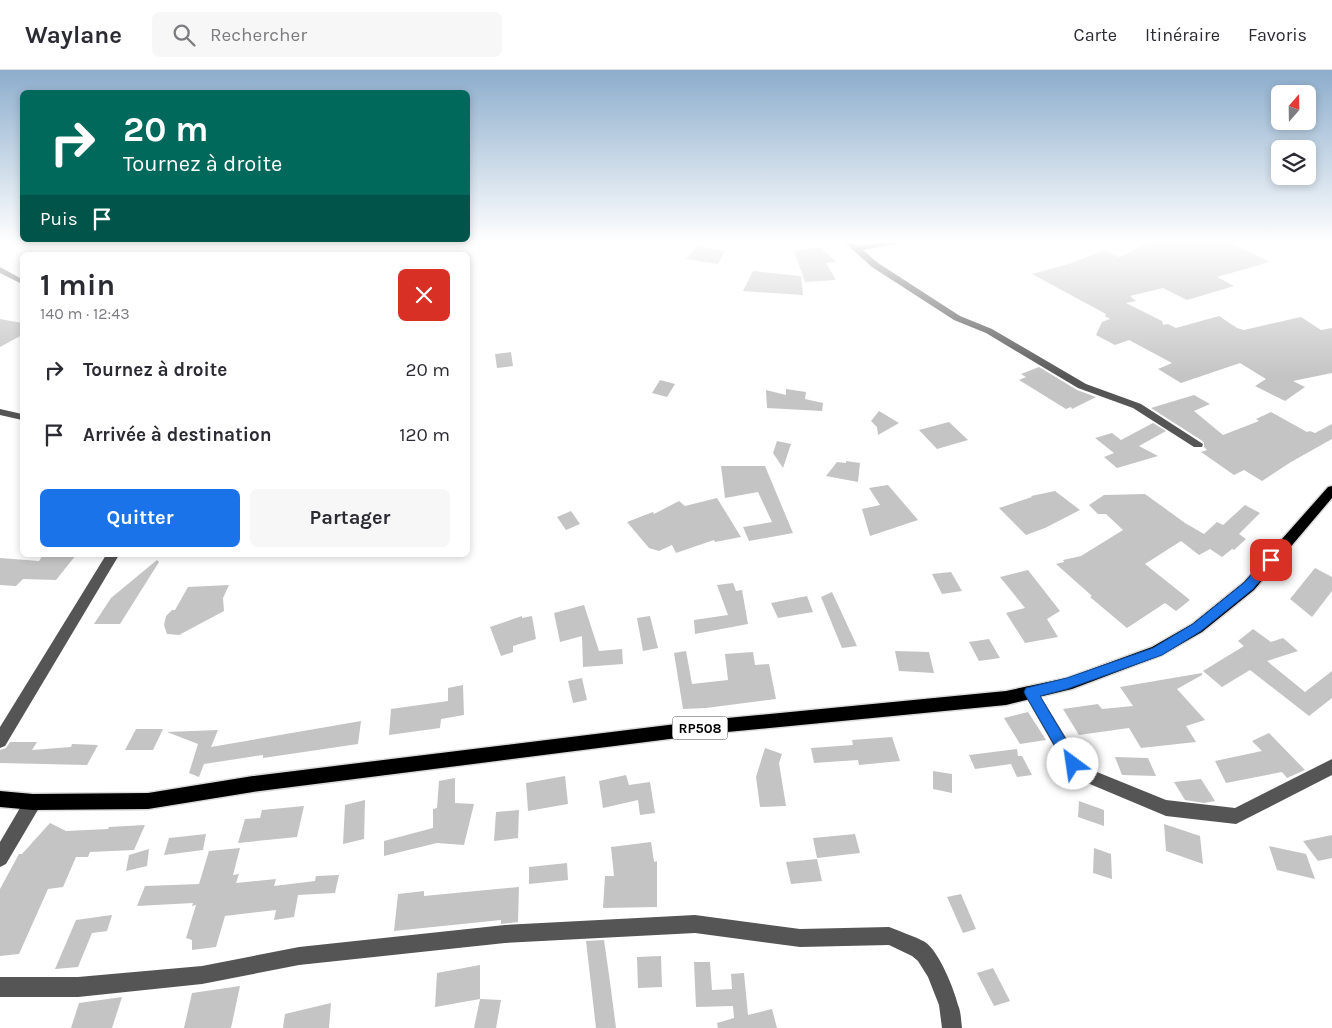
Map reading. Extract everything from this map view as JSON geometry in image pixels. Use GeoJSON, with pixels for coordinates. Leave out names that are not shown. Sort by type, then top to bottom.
{"type":"FeatureCollection","features":[{"type":"Feature","properties":{"kind":"main road","name":"RP508"},"geometry":{"type":"LineString","coordinates":[[0,799],[33,802],[148,801],[253,784],[717,726],[1006,698],[1067,684],[1157,652],[1197,628],[1249,586],[1332,490]]}},
{"type":"Feature","properties":{"kind":"street"},"geometry":{"type":"LineString","coordinates":[[909,287],[957,318],[989,331],[1075,383],[1137,406],[1198,444]]}},
{"type":"Feature","properties":{"kind":"street"},"geometry":{"type":"LineString","coordinates":[[0,412],[20,417]]}},
{"type":"Feature","properties":{"kind":"street"},"geometry":{"type":"LineString","coordinates":[[0,741],[112,557]]}},
{"type":"Feature","properties":{"kind":"street"},"geometry":{"type":"LineString","coordinates":[[1030,692],[1073,764],[1081,771],[1091,777],[1174,810],[1239,816],[1332,767]]}},
{"type":"Feature","properties":{"kind":"street"},"geometry":{"type":"LineString","coordinates":[[0,858],[33,802]]}},
{"type":"Feature","properties":{"kind":"street"},"geometry":{"type":"LineString","coordinates":[[0,987],[78,986],[202,975],[300,956],[505,934],[695,924],[800,938],[889,936],[919,949],[925,954],[935,971],[949,1005],[952,1028]]}},
{"type":"Feature","properties":{"kind":"building"},"geometry":{"type":"Polygon","coordinates":[[[745,287],[802,287],[803,295],[743,291],[745,287]]]}},
{"type":"Feature","properties":{"kind":"building"},"geometry":{"type":"Polygon","coordinates":[[[1056,287],[1232,287],[1187,300],[1163,288],[1130,296],[1136,301],[1126,303],[1162,321],[1163,325],[1168,324],[1176,328],[1219,316],[1237,328],[1244,330],[1301,317],[1321,330],[1332,328],[1332,373],[1293,381],[1305,387],[1285,401],[1255,386],[1266,379],[1240,363],[1181,383],[1158,369],[1172,363],[1129,340],[1115,345],[1096,335],[1102,322],[1110,319],[1105,316],[1106,314],[1056,287]]]}},
{"type":"Feature","properties":{"kind":"building"},"geometry":{"type":"Polygon","coordinates":[[[0,319],[20,323],[20,336],[0,347],[0,319]]]}},
{"type":"Feature","properties":{"kind":"building"},"geometry":{"type":"Polygon","coordinates":[[[511,352],[513,366],[497,368],[495,354],[511,352]]]}},
{"type":"Feature","properties":{"kind":"building"},"geometry":{"type":"Polygon","coordinates":[[[1039,367],[1077,390],[1096,397],[1072,409],[1071,407],[1066,409],[1019,380],[1026,377],[1021,374],[1039,367]]]}},
{"type":"Feature","properties":{"kind":"building"},"geometry":{"type":"Polygon","coordinates":[[[660,380],[675,384],[667,397],[652,393],[660,380]]]}},
{"type":"Feature","properties":{"kind":"building"},"geometry":{"type":"Polygon","coordinates":[[[786,389],[806,392],[805,399],[823,403],[822,411],[767,408],[766,390],[786,395],[786,389]]]}},
{"type":"Feature","properties":{"kind":"building"},"geometry":{"type":"Polygon","coordinates":[[[1194,395],[1210,404],[1194,411],[1223,435],[1259,421],[1256,419],[1271,412],[1307,432],[1315,433],[1332,424],[1332,439],[1262,481],[1244,470],[1234,475],[1201,452],[1207,450],[1204,447],[1204,442],[1151,408],[1194,395]]]}},
{"type":"Feature","properties":{"kind":"building"},"geometry":{"type":"Polygon","coordinates":[[[879,411],[899,423],[878,435],[877,427],[871,421],[879,411]]]}},
{"type":"Feature","properties":{"kind":"building"},"geometry":{"type":"Polygon","coordinates":[[[949,422],[968,440],[937,449],[919,430],[949,422]]]}},
{"type":"Feature","properties":{"kind":"building"},"geometry":{"type":"Polygon","coordinates":[[[1153,423],[1166,431],[1139,446],[1158,456],[1117,468],[1104,457],[1114,453],[1095,438],[1112,433],[1121,440],[1153,423]]]}},
{"type":"Feature","properties":{"kind":"building"},"geometry":{"type":"Polygon","coordinates":[[[777,441],[791,444],[783,468],[773,453],[777,441]]]}},
{"type":"Feature","properties":{"kind":"building"},"geometry":{"type":"Polygon","coordinates":[[[846,461],[860,463],[858,482],[826,476],[837,462],[846,463],[846,461]]]}},
{"type":"Feature","properties":{"kind":"building"},"geometry":{"type":"Polygon","coordinates":[[[721,466],[765,466],[793,533],[749,541],[743,527],[772,522],[758,492],[725,498],[721,466]]]}},
{"type":"Feature","properties":{"kind":"building"},"geometry":{"type":"Polygon","coordinates":[[[888,485],[918,520],[870,536],[862,509],[880,505],[869,488],[888,485]]]}},
{"type":"Feature","properties":{"kind":"building"},"geometry":{"type":"Polygon","coordinates":[[[1055,491],[1080,510],[1045,528],[1026,535],[999,508],[1031,496],[1055,491]]]}},
{"type":"Feature","properties":{"kind":"building"},"geometry":{"type":"Polygon","coordinates":[[[1145,494],[1185,523],[1204,534],[1217,522],[1223,525],[1245,505],[1260,513],[1239,534],[1246,539],[1234,550],[1232,549],[1222,557],[1210,549],[1199,555],[1181,541],[1145,564],[1190,600],[1176,611],[1165,603],[1127,628],[1090,597],[1092,596],[1056,564],[1064,562],[1063,560],[1081,556],[1123,530],[1106,514],[1098,514],[1089,505],[1104,495],[1145,494]]]}},
{"type":"Feature","properties":{"kind":"building"},"geometry":{"type":"Polygon","coordinates":[[[717,498],[741,537],[715,542],[714,540],[676,553],[672,545],[659,551],[649,548],[627,522],[653,512],[654,514],[679,501],[685,506],[717,498]]]}},
{"type":"Feature","properties":{"kind":"building"},"geometry":{"type":"Polygon","coordinates":[[[571,511],[580,524],[566,530],[557,517],[571,511]]]}},
{"type":"Feature","properties":{"kind":"building"},"geometry":{"type":"Polygon","coordinates":[[[42,557],[74,557],[56,580],[23,579],[16,586],[0,585],[0,558],[39,561],[42,557]]]}},
{"type":"Feature","properties":{"kind":"building"},"geometry":{"type":"Polygon","coordinates":[[[157,560],[159,562],[120,624],[94,624],[111,598],[157,560]]]}},
{"type":"Feature","properties":{"kind":"building"},"geometry":{"type":"Polygon","coordinates":[[[1315,568],[1332,577],[1332,591],[1312,617],[1290,599],[1315,568]]]}},
{"type":"Feature","properties":{"kind":"building"},"geometry":{"type":"Polygon","coordinates":[[[1028,570],[1060,611],[1047,619],[1058,637],[1025,643],[1006,613],[1025,608],[1000,577],[1028,570]]]}},
{"type":"Feature","properties":{"kind":"building"},"geometry":{"type":"Polygon","coordinates":[[[951,572],[962,591],[942,594],[932,574],[951,572]]]}},
{"type":"Feature","properties":{"kind":"building"},"geometry":{"type":"Polygon","coordinates":[[[733,583],[736,591],[742,590],[748,624],[695,634],[694,620],[728,615],[717,585],[733,583]]]}},
{"type":"Feature","properties":{"kind":"building"},"geometry":{"type":"Polygon","coordinates":[[[229,585],[223,598],[224,611],[179,635],[167,634],[164,625],[166,616],[172,610],[175,610],[188,587],[229,585]]]}},
{"type":"Feature","properties":{"kind":"building"},"geometry":{"type":"Polygon","coordinates":[[[832,592],[857,646],[842,648],[821,597],[832,592]]]}},
{"type":"Feature","properties":{"kind":"building"},"geometry":{"type":"Polygon","coordinates":[[[807,596],[813,612],[778,618],[771,603],[807,596]]]}},
{"type":"Feature","properties":{"kind":"building"},"geometry":{"type":"Polygon","coordinates":[[[584,605],[599,651],[622,649],[623,664],[583,667],[582,636],[560,642],[554,613],[584,605]]]}},
{"type":"Feature","properties":{"kind":"building"},"geometry":{"type":"Polygon","coordinates":[[[522,616],[522,618],[532,616],[536,639],[513,646],[513,652],[501,656],[490,627],[522,616]]]}},
{"type":"Feature","properties":{"kind":"building"},"geometry":{"type":"Polygon","coordinates":[[[650,616],[658,648],[643,651],[637,618],[650,616]]]}},
{"type":"Feature","properties":{"kind":"building"},"geometry":{"type":"Polygon","coordinates":[[[1253,629],[1271,642],[1283,638],[1298,651],[1267,661],[1305,692],[1332,671],[1332,698],[1309,716],[1250,670],[1222,687],[1203,671],[1244,646],[1238,641],[1253,629]]]}},
{"type":"Feature","properties":{"kind":"building"},"geometry":{"type":"Polygon","coordinates":[[[989,639],[1000,658],[979,661],[969,642],[989,639]]]}},
{"type":"Feature","properties":{"kind":"building"},"geometry":{"type":"Polygon","coordinates":[[[686,651],[692,684],[728,680],[725,654],[753,652],[755,665],[769,664],[776,699],[683,709],[674,653],[686,651]]]}},
{"type":"Feature","properties":{"kind":"building"},"geometry":{"type":"Polygon","coordinates":[[[895,651],[929,652],[934,673],[899,671],[895,651]]]}},
{"type":"Feature","properties":{"kind":"building"},"geometry":{"type":"Polygon","coordinates":[[[1202,673],[1202,675],[1177,689],[1205,720],[1186,726],[1196,742],[1141,748],[1129,728],[1079,735],[1063,709],[1098,704],[1102,709],[1133,706],[1120,687],[1202,673]]]}},
{"type":"Feature","properties":{"kind":"building"},"geometry":{"type":"Polygon","coordinates":[[[582,678],[587,700],[573,703],[568,681],[582,678]]]}},
{"type":"Feature","properties":{"kind":"building"},"geometry":{"type":"Polygon","coordinates":[[[463,685],[464,715],[441,719],[440,728],[389,735],[391,709],[448,701],[448,688],[463,685]]]}},
{"type":"Feature","properties":{"kind":"building"},"geometry":{"type":"Polygon","coordinates":[[[1028,712],[1046,740],[1020,744],[1004,718],[1028,712]]]}},
{"type":"Feature","properties":{"kind":"building"},"geometry":{"type":"Polygon","coordinates":[[[361,721],[358,744],[263,758],[263,755],[204,764],[199,777],[189,773],[198,744],[167,732],[218,730],[211,747],[361,721]]]}},
{"type":"Feature","properties":{"kind":"building"},"geometry":{"type":"Polygon","coordinates":[[[136,729],[163,729],[153,750],[125,750],[136,729]]]}},
{"type":"Feature","properties":{"kind":"building"},"geometry":{"type":"Polygon","coordinates":[[[1269,733],[1305,770],[1287,778],[1282,772],[1226,783],[1215,761],[1262,751],[1252,741],[1269,733]]]}},
{"type":"Feature","properties":{"kind":"building"},"geometry":{"type":"Polygon","coordinates":[[[892,737],[900,761],[859,765],[858,760],[814,763],[811,748],[853,745],[852,740],[892,737]]]}},
{"type":"Feature","properties":{"kind":"building"},"geometry":{"type":"Polygon","coordinates":[[[10,742],[37,742],[32,750],[71,747],[72,744],[98,745],[87,765],[0,763],[0,750],[6,748],[10,742]]]}},
{"type":"Feature","properties":{"kind":"building"},"geometry":{"type":"Polygon","coordinates":[[[765,748],[782,754],[779,763],[786,806],[760,807],[756,777],[765,748]]]}},
{"type":"Feature","properties":{"kind":"building"},"geometry":{"type":"Polygon","coordinates":[[[1017,749],[1018,756],[1022,756],[1032,775],[1017,777],[1011,764],[975,769],[969,755],[1017,749]]]}},
{"type":"Feature","properties":{"kind":"building"},"geometry":{"type":"Polygon","coordinates":[[[1115,757],[1148,758],[1156,776],[1122,775],[1115,757]]]}},
{"type":"Feature","properties":{"kind":"building"},"geometry":{"type":"Polygon","coordinates":[[[933,771],[952,774],[952,793],[933,789],[933,771]]]}},
{"type":"Feature","properties":{"kind":"building"},"geometry":{"type":"Polygon","coordinates":[[[626,775],[629,785],[650,782],[655,813],[640,815],[638,800],[603,808],[599,781],[626,775]]]}},
{"type":"Feature","properties":{"kind":"building"},"geometry":{"type":"Polygon","coordinates":[[[565,776],[568,804],[528,811],[526,783],[565,776]]]}},
{"type":"Feature","properties":{"kind":"building"},"geometry":{"type":"Polygon","coordinates":[[[455,778],[455,803],[474,804],[464,845],[437,843],[384,856],[384,841],[433,828],[433,809],[437,808],[439,781],[455,778]]]}},
{"type":"Feature","properties":{"kind":"building"},"geometry":{"type":"Polygon","coordinates":[[[1201,779],[1215,801],[1204,803],[1185,800],[1174,782],[1201,779]]]}},
{"type":"Feature","properties":{"kind":"building"},"geometry":{"type":"Polygon","coordinates":[[[365,800],[364,839],[343,844],[345,805],[365,800]]]}},
{"type":"Feature","properties":{"kind":"building"},"geometry":{"type":"Polygon","coordinates":[[[1079,801],[1104,810],[1104,826],[1078,817],[1079,801]]]}},
{"type":"Feature","properties":{"kind":"building"},"geometry":{"type":"Polygon","coordinates":[[[304,806],[297,837],[238,843],[245,819],[260,818],[262,810],[304,806]]]}},
{"type":"Feature","properties":{"kind":"building"},"geometry":{"type":"Polygon","coordinates":[[[519,810],[518,838],[494,841],[496,812],[519,810]]]}},
{"type":"Feature","properties":{"kind":"building"},"geometry":{"type":"Polygon","coordinates":[[[50,823],[66,831],[145,825],[134,850],[90,852],[88,857],[76,857],[63,887],[48,889],[19,954],[0,956],[0,889],[19,854],[22,854],[50,823]]]}},
{"type":"Feature","properties":{"kind":"building"},"geometry":{"type":"Polygon","coordinates":[[[1164,824],[1200,836],[1203,864],[1166,851],[1164,824]]]}},
{"type":"Feature","properties":{"kind":"building"},"geometry":{"type":"Polygon","coordinates":[[[206,834],[203,850],[164,855],[169,838],[206,834]]]}},
{"type":"Feature","properties":{"kind":"building"},"geometry":{"type":"Polygon","coordinates":[[[855,834],[860,853],[817,858],[813,838],[855,834]]]}},
{"type":"Feature","properties":{"kind":"building"},"geometry":{"type":"Polygon","coordinates":[[[1332,835],[1332,858],[1318,861],[1303,841],[1332,835]]]}},
{"type":"Feature","properties":{"kind":"building"},"geometry":{"type":"Polygon","coordinates":[[[651,842],[654,862],[657,861],[657,907],[603,908],[605,876],[614,876],[611,847],[651,842]]]}},
{"type":"Feature","properties":{"kind":"building"},"geometry":{"type":"Polygon","coordinates":[[[1269,846],[1306,854],[1315,879],[1277,870],[1269,846]]]}},
{"type":"Feature","properties":{"kind":"building"},"geometry":{"type":"Polygon","coordinates":[[[240,848],[233,875],[239,874],[236,883],[276,879],[274,886],[315,881],[316,876],[339,875],[335,893],[298,895],[294,917],[274,920],[276,910],[225,916],[216,947],[192,950],[192,940],[186,938],[196,905],[192,906],[193,903],[137,906],[145,886],[199,884],[209,851],[240,848]]]}},
{"type":"Feature","properties":{"kind":"building"},"geometry":{"type":"Polygon","coordinates":[[[1094,848],[1111,854],[1112,879],[1093,873],[1094,848]]]}},
{"type":"Feature","properties":{"kind":"building"},"geometry":{"type":"Polygon","coordinates":[[[149,849],[147,866],[126,871],[129,855],[149,849]]]}},
{"type":"Feature","properties":{"kind":"building"},"geometry":{"type":"Polygon","coordinates":[[[817,859],[822,881],[791,884],[786,862],[817,859]]]}},
{"type":"Feature","properties":{"kind":"building"},"geometry":{"type":"Polygon","coordinates":[[[567,863],[568,880],[529,884],[529,867],[567,863]]]}},
{"type":"Feature","properties":{"kind":"building"},"geometry":{"type":"Polygon","coordinates":[[[519,887],[518,922],[501,924],[501,920],[394,931],[398,894],[424,891],[424,896],[519,887]]]}},
{"type":"Feature","properties":{"kind":"building"},"geometry":{"type":"Polygon","coordinates":[[[961,894],[976,929],[963,933],[947,897],[961,894]]]}},
{"type":"Feature","properties":{"kind":"building"},"geometry":{"type":"Polygon","coordinates":[[[112,915],[107,931],[92,933],[78,967],[55,969],[76,920],[112,915]]]}},
{"type":"Feature","properties":{"kind":"building"},"geometry":{"type":"Polygon","coordinates":[[[604,940],[616,1028],[596,1028],[586,941],[604,940]]]}},
{"type":"Feature","properties":{"kind":"building"},"geometry":{"type":"Polygon","coordinates":[[[661,956],[662,987],[638,988],[637,957],[661,956]]]}},
{"type":"Feature","properties":{"kind":"building"},"geometry":{"type":"Polygon","coordinates":[[[694,962],[710,962],[712,990],[732,989],[731,974],[744,973],[748,1015],[772,1009],[777,1028],[718,1028],[717,1023],[734,1018],[733,1006],[696,1007],[694,962]]]}},
{"type":"Feature","properties":{"kind":"building"},"geometry":{"type":"Polygon","coordinates":[[[480,965],[480,999],[435,1007],[437,973],[480,965]]]}},
{"type":"Feature","properties":{"kind":"building"},"geometry":{"type":"Polygon","coordinates":[[[993,968],[1010,1001],[994,1006],[977,973],[993,968]]]}},
{"type":"Feature","properties":{"kind":"building"},"geometry":{"type":"Polygon","coordinates":[[[240,986],[231,1028],[184,1028],[192,993],[240,986]]]}},
{"type":"Feature","properties":{"kind":"building"},"geometry":{"type":"Polygon","coordinates":[[[122,997],[112,1028],[71,1028],[79,1003],[122,997]]]}},
{"type":"Feature","properties":{"kind":"building"},"geometry":{"type":"Polygon","coordinates":[[[480,999],[501,1000],[496,1028],[474,1028],[480,999]]]}},
{"type":"Feature","properties":{"kind":"building"},"geometry":{"type":"Polygon","coordinates":[[[331,1003],[329,1028],[283,1028],[285,1014],[331,1003]]]}},
{"type":"Feature","properties":{"kind":"route"},"geometry":{"type":"LineString","coordinates":[[1073,764],[1030,692],[1067,684],[1157,652],[1197,628],[1249,586],[1271,560]]}}]}
